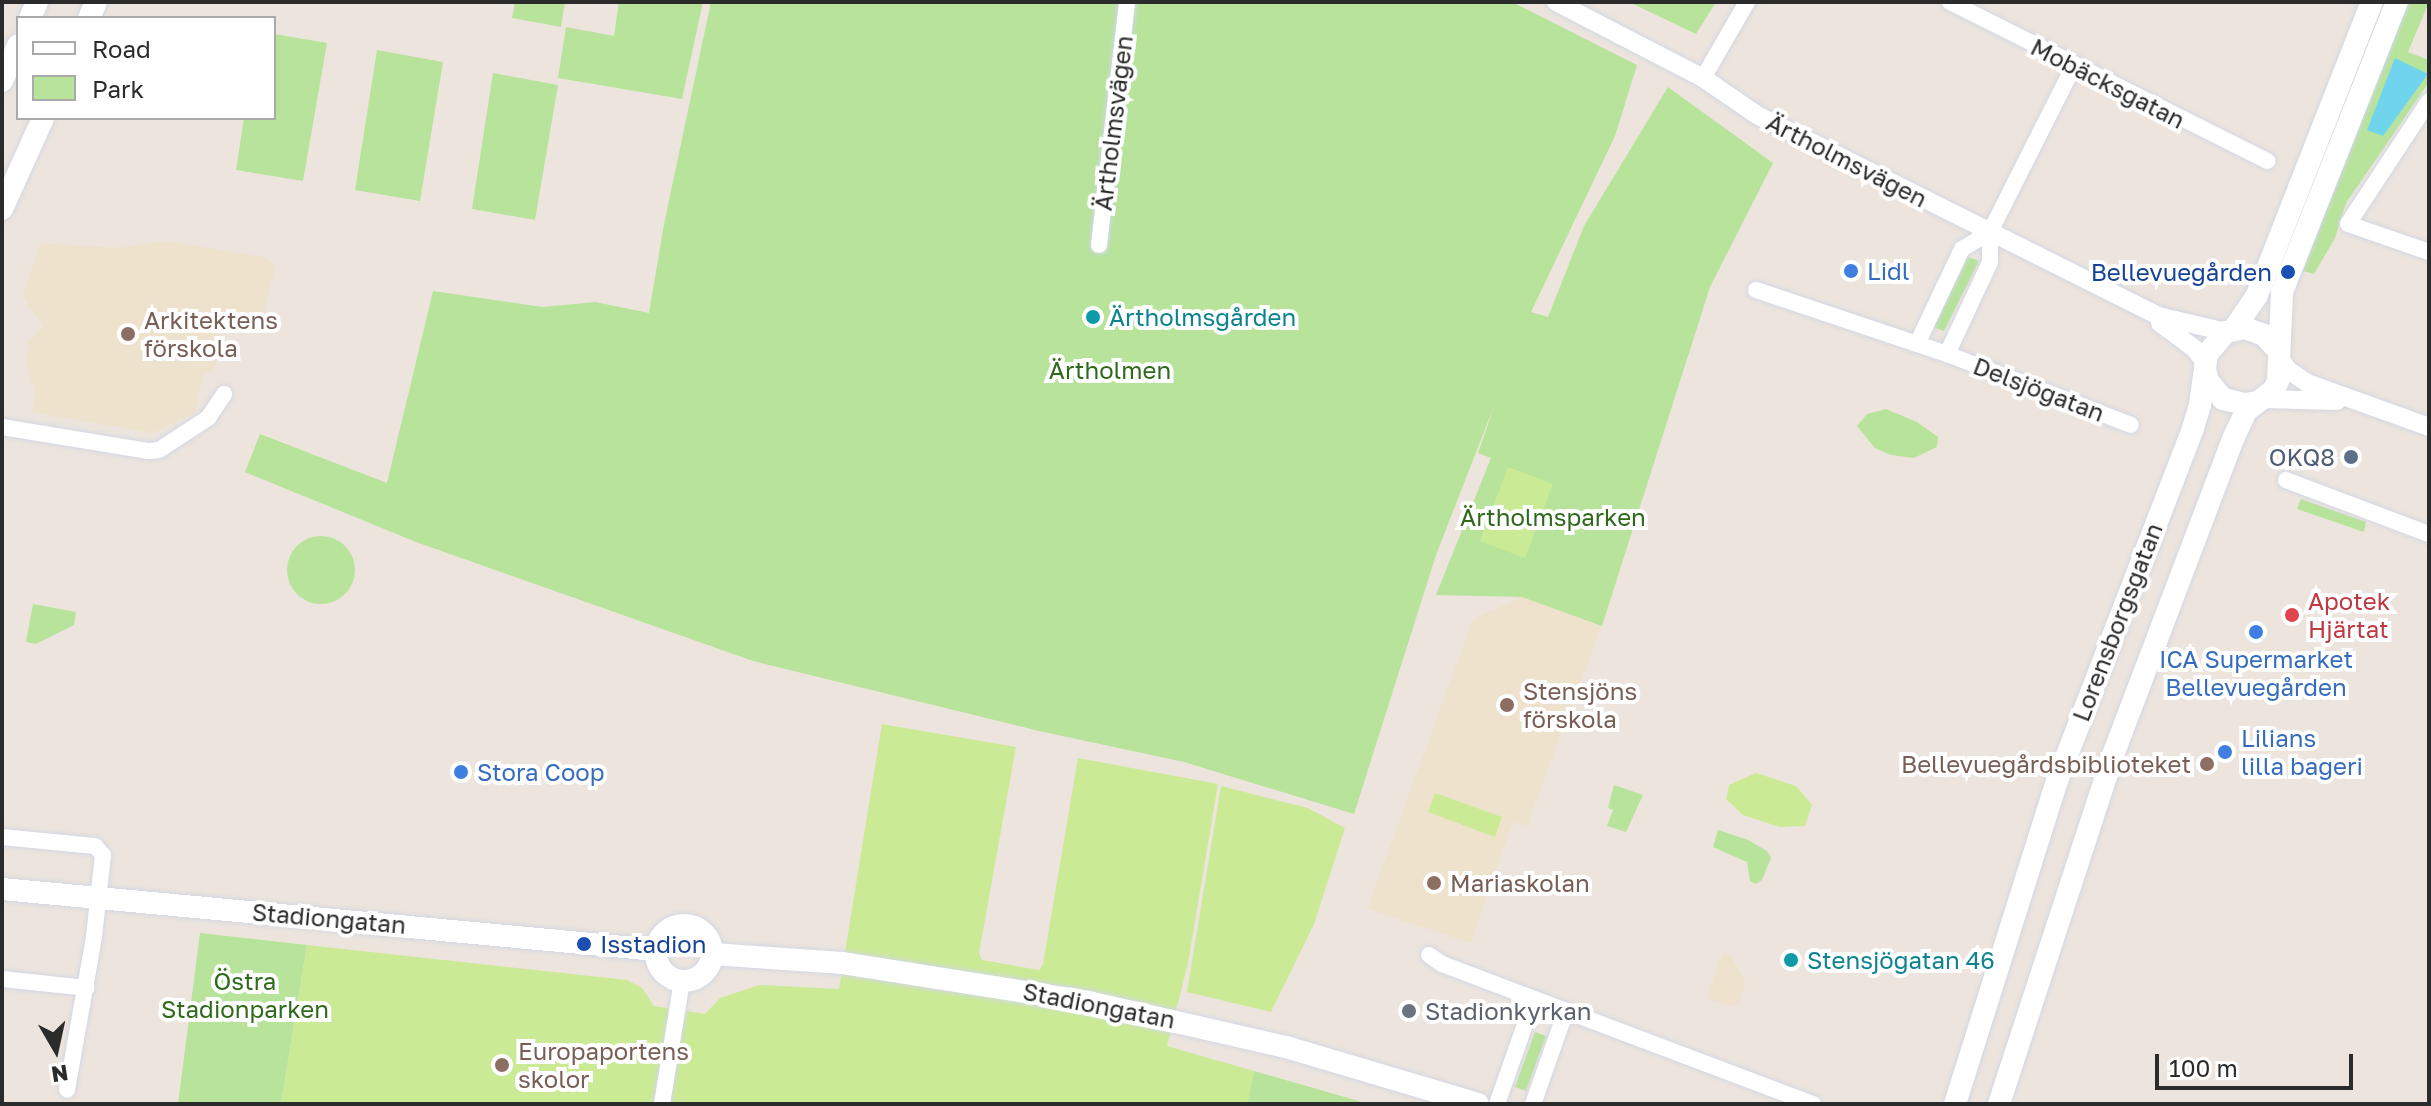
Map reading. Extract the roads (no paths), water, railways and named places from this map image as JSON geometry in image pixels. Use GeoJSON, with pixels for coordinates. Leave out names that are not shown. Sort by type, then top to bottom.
{"type":"FeatureCollection","features":[{"type":"Feature","properties":{"kind":"main road","name":"Lorensborgsgatan"},"geometry":{"type":"LineString","coordinates":[[1955,1104],[2058,780],[2193,428],[2212,345],[2230,331],[2257,295],[2372,2]]}},
{"type":"Feature","properties":{"kind":"main road","name":"Lorensborgsgatan"},"geometry":{"type":"LineString","coordinates":[[1999,1104],[2113,755],[2234,437],[2246,411],[2278,381],[2279,315],[2288,272],[2397,2]]}},
{"type":"Feature","properties":{"kind":"main road"},"geometry":{"type":"LineString","coordinates":[[2,81],[16,50]]}},
{"type":"Feature","properties":{"kind":"main road"},"geometry":{"type":"LineString","coordinates":[[2,209],[42,120]]}},
{"type":"Feature","properties":{"kind":"main road"},"geometry":{"type":"LineString","coordinates":[[2230,331],[2255,330],[2279,354]]}},
{"type":"Feature","properties":{"kind":"main road"},"geometry":{"type":"LineString","coordinates":[[2205,366],[2208,381],[2223,399],[2233,403],[2260,400]]}},
{"type":"Feature","properties":{"kind":"main road","name":"Stadiongatan"},"geometry":{"type":"LineString","coordinates":[[2,889],[656,950]]}},
{"type":"Feature","properties":{"kind":"main road"},"geometry":{"type":"LineString","coordinates":[[687,925],[703,932],[712,954],[700,976],[682,981],[660,968],[656,950],[664,933],[687,925]]}},
{"type":"Feature","properties":{"kind":"main road","name":"Stadiongatan"},"geometry":{"type":"LineString","coordinates":[[712,954],[843,963],[1088,1002],[1274,1044],[1478,1104]]}},
{"type":"Feature","properties":{"kind":"street","name":"Ärtholmsvägen"},"geometry":{"type":"LineString","coordinates":[[1099,245],[1127,2]]}},
{"type":"Feature","properties":{"kind":"street","name":"Ärtholmsvägen"},"geometry":{"type":"LineString","coordinates":[[1556,2],[1703,78],[1757,115],[2143,308],[2186,326],[2230,331]]}},
{"type":"Feature","properties":{"kind":"street"},"geometry":{"type":"LineString","coordinates":[[1703,78],[1747,2]]}},
{"type":"Feature","properties":{"kind":"street","name":"Mobäcksgatan"},"geometry":{"type":"LineString","coordinates":[[1950,2],[2267,161]]}},
{"type":"Feature","properties":{"kind":"street"},"geometry":{"type":"LineString","coordinates":[[1917,344],[1962,249],[1990,232],[2074,66]]}},
{"type":"Feature","properties":{"kind":"street"},"geometry":{"type":"LineString","coordinates":[[2429,101],[2348,224],[2429,252]]}},
{"type":"Feature","properties":{"kind":"street","name":"Delsjögatan"},"geometry":{"type":"LineString","coordinates":[[1947,354],[1990,262],[1990,232]]}},
{"type":"Feature","properties":{"kind":"street","name":"Delsjögatan"},"geometry":{"type":"LineString","coordinates":[[1756,290],[1947,354],[2131,425]]}},
{"type":"Feature","properties":{"kind":"street","name":"Ärtholmsvägen"},"geometry":{"type":"LineString","coordinates":[[2143,308],[2195,349],[2205,366]]}},
{"type":"Feature","properties":{"kind":"street"},"geometry":{"type":"LineString","coordinates":[[2279,354],[2295,376],[2307,383],[2429,427]]}},
{"type":"Feature","properties":{"kind":"street"},"geometry":{"type":"LineString","coordinates":[[2,427],[149,451],[159,450],[208,418],[224,394]]}},
{"type":"Feature","properties":{"kind":"street"},"geometry":{"type":"LineString","coordinates":[[2260,400],[2302,397],[2372,406]]}},
{"type":"Feature","properties":{"kind":"street"},"geometry":{"type":"LineString","coordinates":[[2286,480],[2429,534]]}},
{"type":"Feature","properties":{"kind":"street"},"geometry":{"type":"LineString","coordinates":[[2,837],[95,846],[103,855],[87,988],[67,1090]]}},
{"type":"Feature","properties":{"kind":"street"},"geometry":{"type":"LineString","coordinates":[[1429,955],[1442,964],[1813,1104]]}},
{"type":"Feature","properties":{"kind":"street"},"geometry":{"type":"LineString","coordinates":[[2,979],[87,988]]}},
{"type":"Feature","properties":{"kind":"street"},"geometry":{"type":"LineString","coordinates":[[662,1104],[682,981]]}},
{"type":"Feature","properties":{"kind":"street"},"geometry":{"type":"LineString","coordinates":[[1497,1104],[1534,999]]}},
{"type":"Feature","properties":{"kind":"street"},"geometry":{"type":"LineString","coordinates":[[1533,1104],[1566,1011]]}},
{"type":"Feature","properties":{"kind":"water"},"geometry":{"type":"Polygon","coordinates":[[[2395,58],[2428,74],[2383,136],[2367,130],[2395,58]]]}},
{"type":"Feature","properties":{"kind":"place","name":"Lidl"},"geometry":{"type":"Point","coordinates":[1851,271]}},
{"type":"Feature","properties":{"kind":"place","name":"Bellevuegården"},"geometry":{"type":"Point","coordinates":[2288,272]}},
{"type":"Feature","properties":{"kind":"place","name":"Ärtholmsgården"},"geometry":{"type":"Point","coordinates":[1093,317]}},
{"type":"Feature","properties":{"kind":"place","name":"Arkitektens förskola"},"geometry":{"type":"Point","coordinates":[128,334]}},
{"type":"Feature","properties":{"kind":"place","name":"OKQ8"},"geometry":{"type":"Point","coordinates":[2351,457]}},
{"type":"Feature","properties":{"kind":"place","name":"Apotek Hjärtat"},"geometry":{"type":"Point","coordinates":[2292,615]}},
{"type":"Feature","properties":{"kind":"place","name":"ICA Supermarket Bellevuegården"},"geometry":{"type":"Point","coordinates":[2256,632]}},
{"type":"Feature","properties":{"kind":"place","name":"Stensjöns förskola"},"geometry":{"type":"Point","coordinates":[1507,705]}},
{"type":"Feature","properties":{"kind":"place","name":"Lilians lilla bageri"},"geometry":{"type":"Point","coordinates":[2225,752]}},
{"type":"Feature","properties":{"kind":"place","name":"Bellevuegårdsbiblioteket"},"geometry":{"type":"Point","coordinates":[2207,764]}},
{"type":"Feature","properties":{"kind":"place","name":"Stora Coop"},"geometry":{"type":"Point","coordinates":[461,772]}},
{"type":"Feature","properties":{"kind":"place","name":"Mariaskolan"},"geometry":{"type":"Point","coordinates":[1434,883]}},
{"type":"Feature","properties":{"kind":"place","name":"Isstadion"},"geometry":{"type":"Point","coordinates":[584,944]}},
{"type":"Feature","properties":{"kind":"place","name":"Stensjögatan 46"},"geometry":{"type":"Point","coordinates":[1791,960]}},
{"type":"Feature","properties":{"kind":"place","name":"Stadionkyrkan"},"geometry":{"type":"Point","coordinates":[1409,1011]}},
{"type":"Feature","properties":{"kind":"place","name":"Europaportens skolor"},"geometry":{"type":"Point","coordinates":[502,1065]}},
{"type":"Feature","properties":{"kind":"park label","name":"Ärtholmen"},"geometry":{"type":"Point","coordinates":[1110,370]}},
{"type":"Feature","properties":{"kind":"park label","name":"Ärtholmsparken"},"geometry":{"type":"Point","coordinates":[1553,517]}},
{"type":"Feature","properties":{"kind":"park label","name":"Östra Stadionparken"},"geometry":{"type":"Point","coordinates":[245,995]}}]}
